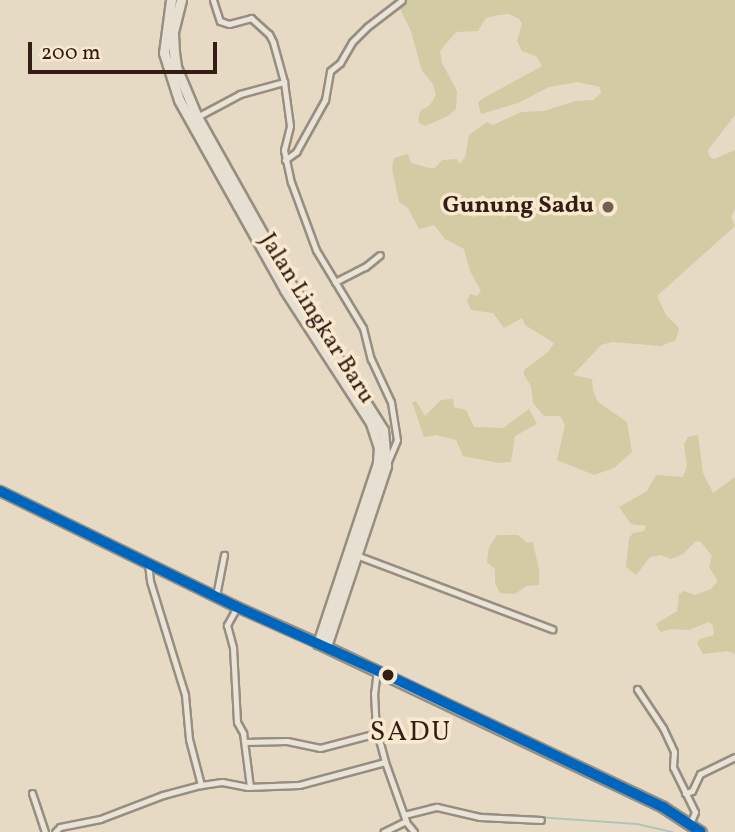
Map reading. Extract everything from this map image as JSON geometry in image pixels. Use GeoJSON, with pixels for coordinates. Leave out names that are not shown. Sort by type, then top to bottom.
{"type":"FeatureCollection","features":[{"type":"Feature","properties":{"kind":"highway","name":"Jalan Lingkar Baru"},"geometry":{"type":"LineString","coordinates":[[171,0],[164,53],[178,100],[250,231],[365,412],[377,440],[378,463],[322,644]]}},
{"type":"Feature","properties":{"kind":"highway","name":"Jalan Lingkar Baru"},"geometry":{"type":"LineString","coordinates":[[181,0],[173,33],[173,52],[176,67],[197,117],[292,286],[381,423],[386,466],[322,644]]}},
{"type":"Feature","properties":{"kind":"highway"},"geometry":{"type":"LineString","coordinates":[[322,644],[663,807],[701,832]]}},
{"type":"Feature","properties":{"kind":"main road"},"geometry":{"type":"LineString","coordinates":[[0,491],[237,607],[322,644]]}},
{"type":"Feature","properties":{"kind":"street"},"geometry":{"type":"LineString","coordinates":[[213,0],[216,13],[224,23],[251,18],[269,34],[284,82],[290,126],[284,150],[285,160],[306,226],[363,328],[371,359],[391,402],[397,440],[386,466]]}},
{"type":"Feature","properties":{"kind":"street"},"geometry":{"type":"LineString","coordinates":[[285,160],[296,152],[325,100],[329,73],[340,63],[352,42],[402,0]]}},
{"type":"Feature","properties":{"kind":"street"},"geometry":{"type":"LineString","coordinates":[[197,117],[240,94],[284,82]]}},
{"type":"Feature","properties":{"kind":"street"},"geometry":{"type":"LineString","coordinates":[[335,282],[365,267],[380,255]]}},
{"type":"Feature","properties":{"kind":"street"},"geometry":{"type":"LineString","coordinates":[[216,596],[224,555]]}},
{"type":"Feature","properties":{"kind":"street"},"geometry":{"type":"LineString","coordinates":[[356,555],[552,629]]}},
{"type":"Feature","properties":{"kind":"street"},"geometry":{"type":"LineString","coordinates":[[148,563],[150,581],[185,695],[189,739],[201,785]]}},
{"type":"Feature","properties":{"kind":"street"},"geometry":{"type":"LineString","coordinates":[[237,607],[227,625],[233,648],[237,722],[245,742],[250,787]]}},
{"type":"Feature","properties":{"kind":"street"},"geometry":{"type":"LineString","coordinates":[[377,670],[374,693],[377,733],[405,819],[414,832]]}},
{"type":"Feature","properties":{"kind":"street"},"geometry":{"type":"LineString","coordinates":[[637,689],[663,728],[676,758],[673,767],[695,812],[690,824]]}},
{"type":"Feature","properties":{"kind":"street"},"geometry":{"type":"LineString","coordinates":[[245,742],[287,741],[320,748],[377,733]]}},
{"type":"Feature","properties":{"kind":"street"},"geometry":{"type":"LineString","coordinates":[[685,793],[692,790],[700,775],[735,757]]}},
{"type":"Feature","properties":{"kind":"street"},"geometry":{"type":"LineString","coordinates":[[55,832],[60,827],[100,819],[163,794],[201,785],[222,782],[250,787],[299,785],[385,762]]}},
{"type":"Feature","properties":{"kind":"street"},"geometry":{"type":"LineString","coordinates":[[32,793],[45,832]]}},
{"type":"Feature","properties":{"kind":"street"},"geometry":{"type":"LineString","coordinates":[[383,832],[405,819],[437,807],[480,817],[541,820]]}},
{"type":"Feature","properties":{"kind":"shaded area"},"geometry":{"type":"Polygon","coordinates":[[[407,0],[735,0],[735,115],[708,150],[709,156],[714,159],[735,150],[735,208],[731,218],[735,226],[657,296],[666,315],[679,328],[676,340],[661,346],[612,342],[601,345],[573,375],[592,379],[598,402],[627,422],[632,452],[614,468],[594,475],[557,460],[565,425],[560,416],[544,416],[533,403],[531,386],[524,375],[524,370],[548,352],[554,343],[525,325],[522,318],[504,328],[493,313],[471,310],[467,301],[470,294],[477,296],[481,291],[470,271],[464,249],[445,239],[434,225],[419,229],[408,208],[399,202],[392,168],[394,158],[408,154],[411,163],[429,168],[435,168],[442,160],[457,159],[459,164],[465,158],[469,135],[487,122],[493,125],[521,112],[544,111],[576,101],[593,100],[601,93],[600,87],[577,82],[549,87],[518,103],[481,114],[478,103],[482,99],[542,66],[536,56],[522,51],[517,41],[522,24],[519,19],[509,14],[498,15],[486,18],[478,31],[456,32],[440,51],[442,63],[457,91],[456,109],[448,116],[425,126],[418,122],[420,111],[430,105],[436,95],[433,84],[422,71],[411,31],[400,9],[407,0]]]}},
{"type":"Feature","properties":{"kind":"shaded area"},"geometry":{"type":"Polygon","coordinates":[[[453,399],[454,407],[466,410],[474,427],[503,428],[529,409],[537,424],[515,436],[511,462],[499,463],[463,456],[456,440],[436,435],[424,437],[412,402],[416,401],[425,416],[441,400],[453,399]]]}},
{"type":"Feature","properties":{"kind":"shaded area"},"geometry":{"type":"Polygon","coordinates":[[[698,435],[703,473],[713,493],[735,477],[735,654],[728,651],[703,654],[697,643],[700,639],[714,635],[713,626],[709,622],[689,630],[672,629],[660,632],[656,624],[677,611],[679,594],[684,591],[695,595],[711,589],[718,581],[709,567],[712,556],[701,542],[696,541],[683,554],[671,559],[661,555],[650,557],[636,575],[626,567],[629,538],[633,533],[644,531],[646,526],[631,524],[619,507],[647,491],[656,475],[683,477],[687,466],[684,444],[688,437],[698,435]]]}},
{"type":"Feature","properties":{"kind":"shaded area"},"geometry":{"type":"Polygon","coordinates":[[[497,535],[518,535],[527,543],[533,542],[539,585],[526,586],[515,594],[500,593],[495,583],[495,569],[487,562],[489,547],[497,535]]]}},
{"type":"Feature","properties":{"kind":"waterway"},"geometry":{"type":"LineString","coordinates":[[430,804],[478,813],[637,824],[673,832]]}},
{"type":"Feature","properties":{"kind":"transit line"},"geometry":{"type":"LineString","coordinates":[[0,491],[237,607],[385,674],[663,807],[701,832]]}},
{"type":"Feature","properties":{"kind":"place","name":"Gunung Sadu"},"geometry":{"type":"Point","coordinates":[608,207]}},
{"type":"Feature","properties":{"kind":"district","name":"SADU"},"geometry":{"type":"Point","coordinates":[411,733]}}]}
